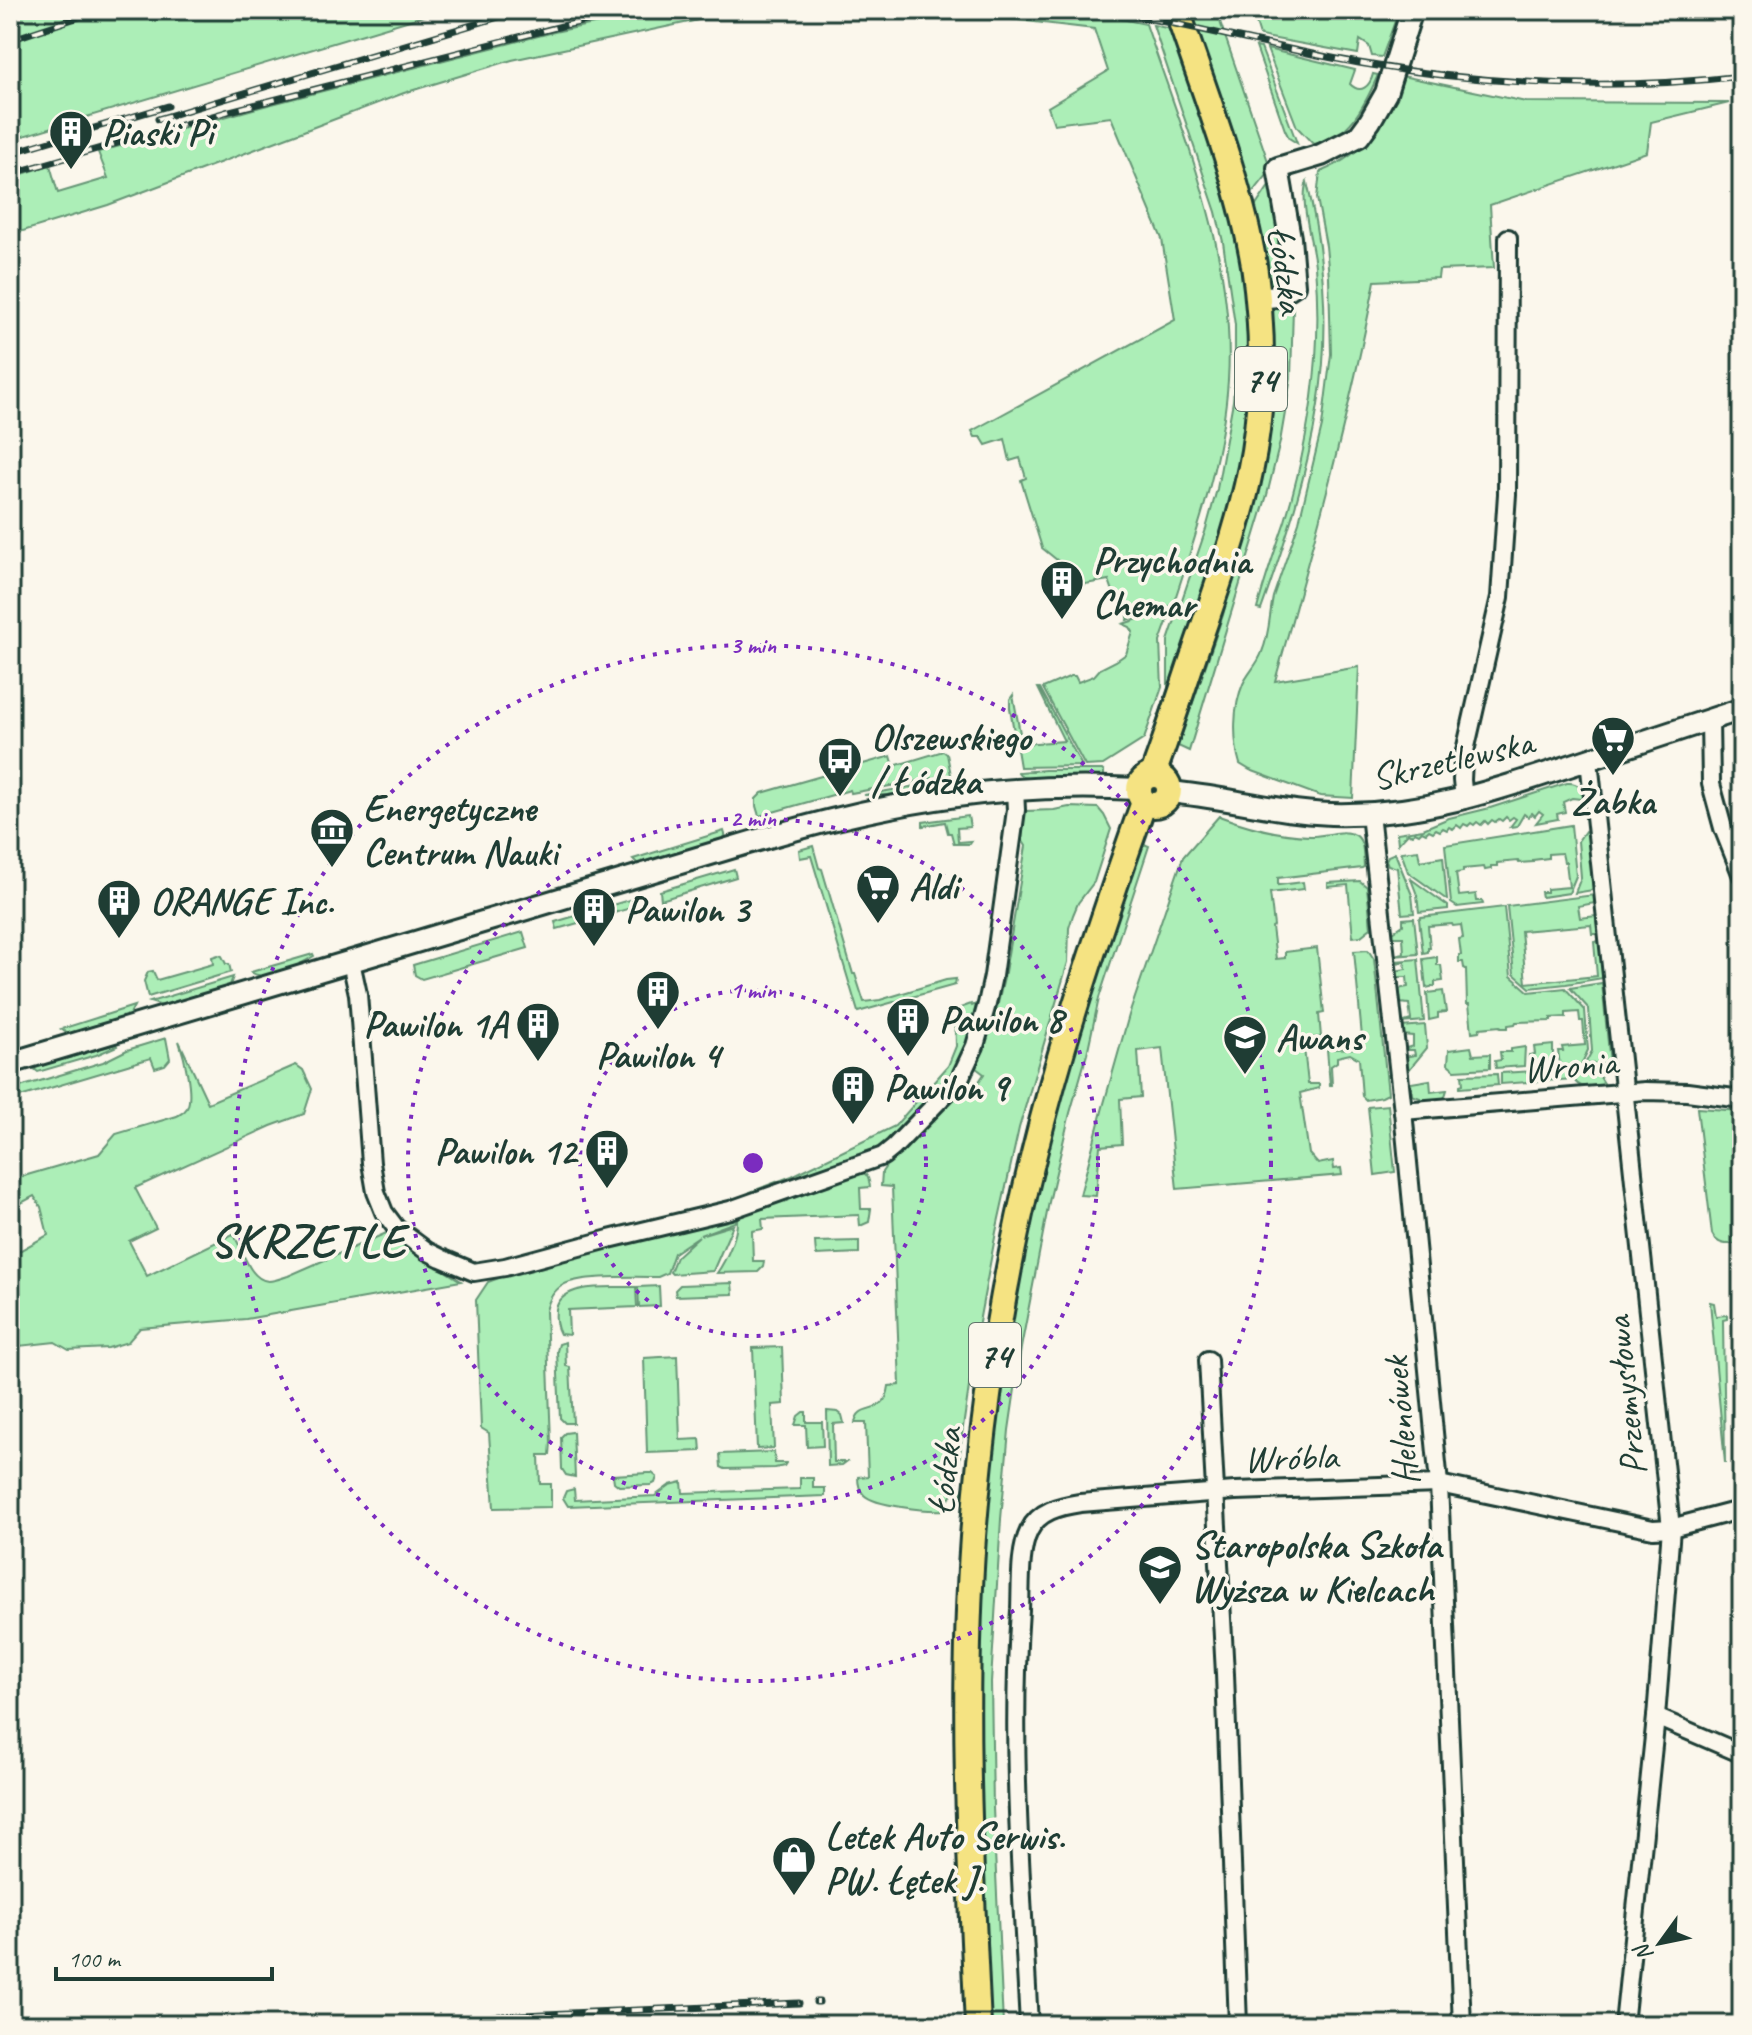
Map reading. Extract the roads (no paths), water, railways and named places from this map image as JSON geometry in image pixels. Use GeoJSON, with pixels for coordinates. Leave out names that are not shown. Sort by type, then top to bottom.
{"type":"FeatureCollection","features":[{"type":"Feature","properties":{"kind":"main road","name":"Łódzka"},"geometry":{"type":"LineString","coordinates":[[978,2025],[966,1711],[973,1539],[987,1408],[1007,1285],[1034,1154],[1078,997],[1151,789],[1245,493],[1254,454],[1261,384],[1258,298],[1242,210],[1177,10]]}},
{"type":"Feature","properties":{"kind":"street"},"geometry":{"type":"LineString","coordinates":[[1258,298],[1277,296],[1294,285],[1290,238],[1278,168],[1321,155],[1359,136],[1386,93],[1412,10]]}},
{"type":"Feature","properties":{"kind":"street"},"geometry":{"type":"LineString","coordinates":[[1464,800],[1463,760],[1500,597],[1507,494],[1508,238]]}},
{"type":"Feature","properties":{"kind":"street","name":"Skrzetlewska"},"geometry":{"type":"LineString","coordinates":[[10,1063],[841,817],[961,795],[1066,787],[1151,789],[1326,814],[1370,814],[1422,808],[1464,800],[1742,709]]}},
{"type":"Feature","properties":{"kind":"street"},"geometry":{"type":"LineString","coordinates":[[1710,719],[1711,784],[1742,876]]}},
{"type":"Feature","properties":{"kind":"street","name":"Przemysłowa"},"geometry":{"type":"LineString","coordinates":[[1589,760],[1671,1528],[1656,1717],[1624,2025]]}},
{"type":"Feature","properties":{"kind":"street"},"geometry":{"type":"LineString","coordinates":[[351,962],[358,994],[376,1192],[384,1212],[396,1228],[427,1251],[474,1272],[505,1267],[730,1210],[883,1156],[959,1080],[975,1046],[993,976],[1016,810],[1015,790]]}},
{"type":"Feature","properties":{"kind":"street","name":"Helenówek"},"geometry":{"type":"LineString","coordinates":[[1370,814],[1403,1111],[1439,1484],[1462,2025]]}},
{"type":"Feature","properties":{"kind":"street","name":"Wronia"},"geometry":{"type":"LineString","coordinates":[[1403,1111],[1626,1092],[1673,1091],[1742,1099]]}},
{"type":"Feature","properties":{"kind":"street"},"geometry":{"type":"LineString","coordinates":[[1208,1360],[1226,1690],[1238,2025]]}},
{"type":"Feature","properties":{"kind":"street","name":"Wróbla"},"geometry":{"type":"LineString","coordinates":[[1029,2025],[1018,1785],[1018,1629],[1025,1543],[1031,1526],[1042,1516],[1061,1506],[1080,1503],[1215,1493],[1439,1484],[1653,1529],[1671,1528],[1732,1512]]}},
{"type":"Feature","properties":{"kind":"street"},"geometry":{"type":"LineString","coordinates":[[1656,1717],[1742,1754]]}},
{"type":"Feature","properties":{"kind":"railway"},"geometry":{"type":"LineString","coordinates":[[10,40],[100,10]]}},
{"type":"Feature","properties":{"kind":"railway"},"geometry":{"type":"LineString","coordinates":[[158,119],[522,10]]}},
{"type":"Feature","properties":{"kind":"railway"},"geometry":{"type":"LineString","coordinates":[[10,174],[226,112],[562,26],[640,10]]}},
{"type":"Feature","properties":{"kind":"railway"},"geometry":{"type":"LineString","coordinates":[[1102,10],[1327,57],[1502,81],[1598,84],[1742,76]]}},
{"type":"Feature","properties":{"kind":"railway"},"geometry":{"type":"LineString","coordinates":[[10,153],[168,106]]}},
{"type":"Feature","properties":{"kind":"railway"},"geometry":{"type":"LineString","coordinates":[[295,2025],[799,2003]]}},
{"type":"Feature","properties":{"kind":"place","name":"Piaski Pi"},"geometry":{"type":"Point","coordinates":[71,171]}},
{"type":"Feature","properties":{"kind":"place","name":"Przychodnia Chemar"},"geometry":{"type":"Point","coordinates":[1062,621]}},
{"type":"Feature","properties":{"kind":"place","name":"Żabka"},"geometry":{"type":"Point","coordinates":[1613,777]}},
{"type":"Feature","properties":{"kind":"place","name":"Olszewskiego / Łódzka"},"geometry":{"type":"Point","coordinates":[840,798]}},
{"type":"Feature","properties":{"kind":"place","name":"Energetyczne Centrum Nauki"},"geometry":{"type":"Point","coordinates":[332,869]}},
{"type":"Feature","properties":{"kind":"place","name":"Aldi"},"geometry":{"type":"Point","coordinates":[878,925]}},
{"type":"Feature","properties":{"kind":"place","name":"ORANGE Inc."},"geometry":{"type":"Point","coordinates":[119,940]}},
{"type":"Feature","properties":{"kind":"place","name":"Pawilon 3"},"geometry":{"type":"Point","coordinates":[594,948]}},
{"type":"Feature","properties":{"kind":"place","name":"Pawilon 4"},"geometry":{"type":"Point","coordinates":[658,1031]}},
{"type":"Feature","properties":{"kind":"place","name":"Pawilon 8"},"geometry":{"type":"Point","coordinates":[908,1058]}},
{"type":"Feature","properties":{"kind":"place","name":"Pawilon 1A"},"geometry":{"type":"Point","coordinates":[538,1063]}},
{"type":"Feature","properties":{"kind":"place","name":"Awans"},"geometry":{"type":"Point","coordinates":[1245,1076]}},
{"type":"Feature","properties":{"kind":"place","name":"Pawilon 9"},"geometry":{"type":"Point","coordinates":[853,1126]}},
{"type":"Feature","properties":{"kind":"place","name":"Pawilon 12"},"geometry":{"type":"Point","coordinates":[607,1190]}},
{"type":"Feature","properties":{"kind":"place","name":"Staropolska Szkoła Wyższa w Kielcach"},"geometry":{"type":"Point","coordinates":[1160,1606]}},
{"type":"Feature","properties":{"kind":"place","name":"Letek Auto Serwis. PW. Łętek J."},"geometry":{"type":"Point","coordinates":[794,1897]}},
{"type":"Feature","properties":{"kind":"district","name":"SKRZETLE"},"geometry":{"type":"Point","coordinates":[308,1240]}}]}
